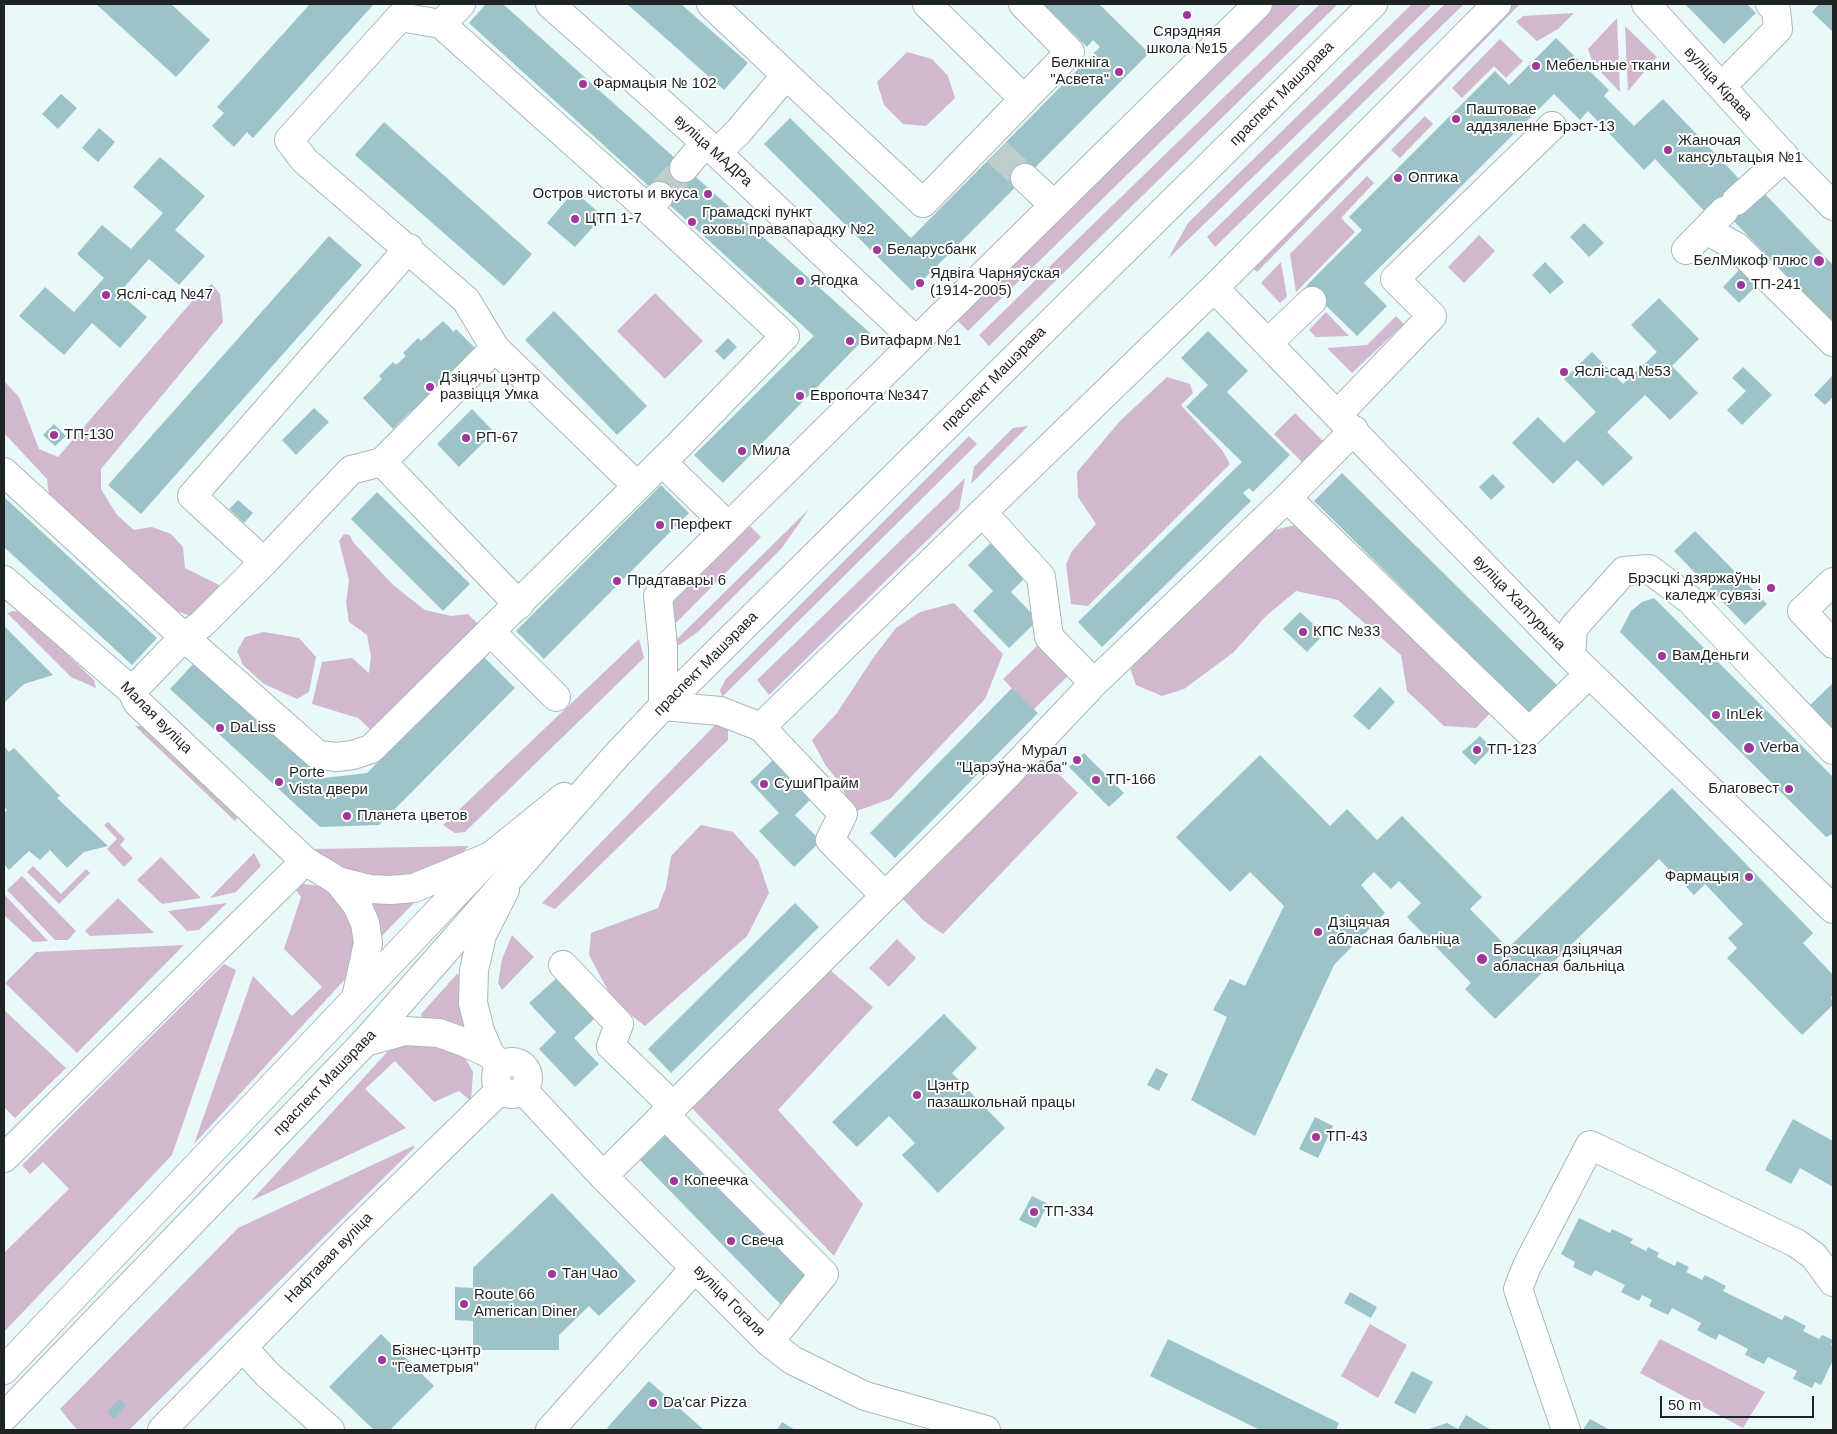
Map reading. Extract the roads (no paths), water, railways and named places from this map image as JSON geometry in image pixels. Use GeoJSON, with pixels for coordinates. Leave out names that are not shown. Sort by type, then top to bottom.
{"type":"FeatureCollection","features":[{"type":"Feature","properties":{"kind":"street"},"geometry":{"type":"LineString","coordinates":[[441,24],[461,4]]}},
{"type":"Feature","properties":{"kind":"street","name":"вуліца МАДРа"},"geometry":{"type":"LineString","coordinates":[[550,4],[711,148],[916,341]]}},
{"type":"Feature","properties":{"kind":"street"},"geometry":{"type":"LineString","coordinates":[[710,4],[923,203],[990,146],[1024,99],[1070,52],[1023,4]]}},
{"type":"Feature","properties":{"kind":"street"},"geometry":{"type":"LineString","coordinates":[[927,4],[1024,99]]}},
{"type":"Feature","properties":{"kind":"street"},"geometry":{"type":"LineString","coordinates":[[885,896],[830,840],[843,814],[761,727],[720,711],[663,706],[663,647],[658,596],[1258,4]]}},
{"type":"Feature","properties":{"kind":"street","name":"праспект Машэрава"},"geometry":{"type":"LineString","coordinates":[[13,1408],[365,1042],[510,880],[616,756],[663,706],[1373,4]]}},
{"type":"Feature","properties":{"kind":"street"},"geometry":{"type":"LineString","coordinates":[[761,727],[1214,288],[1497,4]]}},
{"type":"Feature","properties":{"kind":"street","name":"вуліца Кірава"},"geometry":{"type":"LineString","coordinates":[[1646,4],[1785,157],[1833,206]]}},
{"type":"Feature","properties":{"kind":"street"},"geometry":{"type":"LineString","coordinates":[[1734,74],[1778,29],[1776,6]]}},
{"type":"Feature","properties":{"kind":"street"},"geometry":{"type":"LineString","coordinates":[[4,472],[184,637],[318,755],[337,757],[353,755],[372,749],[662,462],[785,336],[653,202],[441,24],[400,17],[289,140],[304,160],[409,248],[466,300],[495,348],[637,486]]}},
{"type":"Feature","properties":{"kind":"street"},"geometry":{"type":"LineString","coordinates":[[684,168],[711,148],[739,131],[786,75]]}},
{"type":"Feature","properties":{"kind":"street"},"geometry":{"type":"LineString","coordinates":[[603,1176],[1045,737],[1094,683],[1287,498],[1432,316],[1395,279],[1552,126]]}},
{"type":"Feature","properties":{"kind":"street"},"geometry":{"type":"LineString","coordinates":[[1686,250],[1722,214],[1785,157]]}},
{"type":"Feature","properties":{"kind":"street"},"geometry":{"type":"LineString","coordinates":[[1025,178],[1054,205]]}},
{"type":"Feature","properties":{"kind":"street"},"geometry":{"type":"LineString","coordinates":[[1722,214],[1737,247],[1833,342]]}},
{"type":"Feature","properties":{"kind":"street"},"geometry":{"type":"LineString","coordinates":[[264,562],[192,496],[409,248]]}},
{"type":"Feature","properties":{"kind":"street","name":"вуліца Халтурына"},"geometry":{"type":"LineString","coordinates":[[1214,288],[1269,342],[1580,665],[1831,901]]}},
{"type":"Feature","properties":{"kind":"street"},"geometry":{"type":"LineString","coordinates":[[1269,342],[1312,301]]}},
{"type":"Feature","properties":{"kind":"street"},"geometry":{"type":"LineString","coordinates":[[132,692],[184,637],[202,624],[264,562],[351,470],[382,462],[495,348]]}},
{"type":"Feature","properties":{"kind":"street"},"geometry":{"type":"LineString","coordinates":[[382,462],[519,605]]}},
{"type":"Feature","properties":{"kind":"street"},"geometry":{"type":"LineString","coordinates":[[662,462],[728,526]]}},
{"type":"Feature","properties":{"kind":"street"},"geometry":{"type":"LineString","coordinates":[[1287,498],[1529,732],[1580,665],[1572,628],[1624,571],[1649,569],[1690,600],[1833,750]]}},
{"type":"Feature","properties":{"kind":"street"},"geometry":{"type":"LineString","coordinates":[[982,513],[1041,576],[1049,637],[1094,683]]}},
{"type":"Feature","properties":{"kind":"street","name":"Малая вуліца"},"geometry":{"type":"LineString","coordinates":[[4,580],[132,692],[137,702],[305,860],[338,881]]}},
{"type":"Feature","properties":{"kind":"street"},"geometry":{"type":"LineString","coordinates":[[1833,582],[1802,611],[1833,644]]}},
{"type":"Feature","properties":{"kind":"street"},"geometry":{"type":"LineString","coordinates":[[490,631],[556,696]]}},
{"type":"Feature","properties":{"kind":"street","name":"праспект Машэрава"},"geometry":{"type":"LineString","coordinates":[[4,1370],[491,856],[616,756]]}},
{"type":"Feature","properties":{"kind":"street"},"geometry":{"type":"LineString","coordinates":[[338,881],[370,889],[414,888],[491,856]]}},
{"type":"Feature","properties":{"kind":"street"},"geometry":{"type":"LineString","coordinates":[[4,1158],[305,860]]}},
{"type":"Feature","properties":{"kind":"street"},"geometry":{"type":"LineString","coordinates":[[504,1075],[480,1031],[473,1003],[474,970],[482,935],[510,880]]}},
{"type":"Feature","properties":{"kind":"street"},"geometry":{"type":"LineString","coordinates":[[338,881],[357,905],[365,923],[368,943],[356,998]]}},
{"type":"Feature","properties":{"kind":"street"},"geometry":{"type":"LineString","coordinates":[[563,965],[619,1024],[611,1046],[824,1274],[769,1342]]}},
{"type":"Feature","properties":{"kind":"street"},"geometry":{"type":"LineString","coordinates":[[365,1042],[405,1031],[439,1033],[504,1075]]}},
{"type":"Feature","properties":{"kind":"street","name":"вуліца Гогаля"},"geometry":{"type":"LineString","coordinates":[[504,1075],[769,1342],[792,1360],[851,1390],[948,1425],[986,1430]]}},
{"type":"Feature","properties":{"kind":"street","name":"Нафтавая вуліца"},"geometry":{"type":"LineString","coordinates":[[162,1430],[504,1075]]}},
{"type":"Feature","properties":{"kind":"street"},"geometry":{"type":"LineString","coordinates":[[1566,1430],[1518,1289],[1527,1266],[1590,1145],[1796,1243],[1814,1256],[1833,1282]]}},
{"type":"Feature","properties":{"kind":"street"},"geometry":{"type":"LineString","coordinates":[[550,1430],[695,1268]]}},
{"type":"Feature","properties":{"kind":"street"},"geometry":{"type":"LineString","coordinates":[[243,1348],[268,1375],[330,1430]]}},
{"type":"Feature","properties":{"kind":"tunnel"},"geometry":{"type":"LineString","coordinates":[[997,152],[1025,178]]}},
{"type":"Feature","properties":{"kind":"tunnel"},"geometry":{"type":"LineString","coordinates":[[659,196],[684,168]]}},
{"type":"Feature","properties":{"kind":"place","name":"Сярэдняя школа №15"},"geometry":{"type":"Point","coordinates":[1187,15]}},
{"type":"Feature","properties":{"kind":"place","name":"Мебельные ткани"},"geometry":{"type":"Point","coordinates":[1536,66]}},
{"type":"Feature","properties":{"kind":"place","name":"Белкніга \"Асвета\""},"geometry":{"type":"Point","coordinates":[1119,72]}},
{"type":"Feature","properties":{"kind":"place","name":"Фармацыя № 102"},"geometry":{"type":"Point","coordinates":[583,84]}},
{"type":"Feature","properties":{"kind":"place","name":"Паштовае аддзяленне Брэст-13"},"geometry":{"type":"Point","coordinates":[1456,119]}},
{"type":"Feature","properties":{"kind":"place","name":"Жаночая кансультацыя №1"},"geometry":{"type":"Point","coordinates":[1668,150]}},
{"type":"Feature","properties":{"kind":"place","name":"Оптика"},"geometry":{"type":"Point","coordinates":[1398,178]}},
{"type":"Feature","properties":{"kind":"place","name":"Остров чистоты и вкуса"},"geometry":{"type":"Point","coordinates":[708,194]}},
{"type":"Feature","properties":{"kind":"place","name":"ЦТП 1-7"},"geometry":{"type":"Point","coordinates":[575,219]}},
{"type":"Feature","properties":{"kind":"place","name":"Грамадскі пункт аховы правапарадку №2"},"geometry":{"type":"Point","coordinates":[692,222]}},
{"type":"Feature","properties":{"kind":"place","name":"Беларусбанк"},"geometry":{"type":"Point","coordinates":[877,250]}},
{"type":"Feature","properties":{"kind":"place","name":"БелМикоф плюс"},"geometry":{"type":"Point","coordinates":[1819,261]}},
{"type":"Feature","properties":{"kind":"place","name":"Ягодка"},"geometry":{"type":"Point","coordinates":[800,281]}},
{"type":"Feature","properties":{"kind":"place","name":"Ядвіга Чарняўская (1914-2005)"},"geometry":{"type":"Point","coordinates":[920,283]}},
{"type":"Feature","properties":{"kind":"place","name":"ТП-241"},"geometry":{"type":"Point","coordinates":[1741,285]}},
{"type":"Feature","properties":{"kind":"place","name":"Яслі-сад №47"},"geometry":{"type":"Point","coordinates":[106,295]}},
{"type":"Feature","properties":{"kind":"place","name":"Витафарм №1"},"geometry":{"type":"Point","coordinates":[850,341]}},
{"type":"Feature","properties":{"kind":"place","name":"Яслі-сад №53"},"geometry":{"type":"Point","coordinates":[1564,372]}},
{"type":"Feature","properties":{"kind":"place","name":"Дзіцячы цэнтр развіцця Умка"},"geometry":{"type":"Point","coordinates":[430,387]}},
{"type":"Feature","properties":{"kind":"place","name":"Европочта №347"},"geometry":{"type":"Point","coordinates":[800,396]}},
{"type":"Feature","properties":{"kind":"place","name":"ТП-130"},"geometry":{"type":"Point","coordinates":[54,435]}},
{"type":"Feature","properties":{"kind":"place","name":"РП-67"},"geometry":{"type":"Point","coordinates":[466,438]}},
{"type":"Feature","properties":{"kind":"place","name":"Мила"},"geometry":{"type":"Point","coordinates":[742,451]}},
{"type":"Feature","properties":{"kind":"place","name":"Перфект"},"geometry":{"type":"Point","coordinates":[660,525]}},
{"type":"Feature","properties":{"kind":"place","name":"Прадтавары 6"},"geometry":{"type":"Point","coordinates":[617,581]}},
{"type":"Feature","properties":{"kind":"place","name":"Брэсцкі дзяржаўны каледж сувязі"},"geometry":{"type":"Point","coordinates":[1771,588]}},
{"type":"Feature","properties":{"kind":"place","name":"КПС №33"},"geometry":{"type":"Point","coordinates":[1303,632]}},
{"type":"Feature","properties":{"kind":"place","name":"ВамДеньги"},"geometry":{"type":"Point","coordinates":[1662,656]}},
{"type":"Feature","properties":{"kind":"place","name":"InLek"},"geometry":{"type":"Point","coordinates":[1716,715]}},
{"type":"Feature","properties":{"kind":"place","name":"DaLiss"},"geometry":{"type":"Point","coordinates":[220,728]}},
{"type":"Feature","properties":{"kind":"place","name":"Verba"},"geometry":{"type":"Point","coordinates":[1749,748]}},
{"type":"Feature","properties":{"kind":"place","name":"ТП-123"},"geometry":{"type":"Point","coordinates":[1477,750]}},
{"type":"Feature","properties":{"kind":"place","name":"Мурал \"Царэўна-жаба\""},"geometry":{"type":"Point","coordinates":[1077,760]}},
{"type":"Feature","properties":{"kind":"place","name":"ТП-166"},"geometry":{"type":"Point","coordinates":[1096,780]}},
{"type":"Feature","properties":{"kind":"place","name":"Porte Vista двери"},"geometry":{"type":"Point","coordinates":[279,782]}},
{"type":"Feature","properties":{"kind":"place","name":"СушиПрайм"},"geometry":{"type":"Point","coordinates":[764,784]}},
{"type":"Feature","properties":{"kind":"place","name":"Благовест"},"geometry":{"type":"Point","coordinates":[1789,789]}},
{"type":"Feature","properties":{"kind":"place","name":"Планета цветов"},"geometry":{"type":"Point","coordinates":[347,816]}},
{"type":"Feature","properties":{"kind":"place","name":"Фармацыя"},"geometry":{"type":"Point","coordinates":[1749,877]}},
{"type":"Feature","properties":{"kind":"place","name":"Дзіцячая абласная бальніца"},"geometry":{"type":"Point","coordinates":[1318,932]}},
{"type":"Feature","properties":{"kind":"place","name":"Брэсцкая дзіцячая абласная бальніца"},"geometry":{"type":"Point","coordinates":[1482,959]}},
{"type":"Feature","properties":{"kind":"place","name":"Цэнтр пазашкольнай працы"},"geometry":{"type":"Point","coordinates":[917,1095]}},
{"type":"Feature","properties":{"kind":"place","name":"ТП-43"},"geometry":{"type":"Point","coordinates":[1316,1137]}},
{"type":"Feature","properties":{"kind":"place","name":"Копеечка"},"geometry":{"type":"Point","coordinates":[674,1181]}},
{"type":"Feature","properties":{"kind":"place","name":"ТП-334"},"geometry":{"type":"Point","coordinates":[1034,1212]}},
{"type":"Feature","properties":{"kind":"place","name":"Свеча"},"geometry":{"type":"Point","coordinates":[731,1241]}},
{"type":"Feature","properties":{"kind":"place","name":"Тан Чао"},"geometry":{"type":"Point","coordinates":[552,1274]}},
{"type":"Feature","properties":{"kind":"place","name":"Route 66 American Diner"},"geometry":{"type":"Point","coordinates":[464,1304]}},
{"type":"Feature","properties":{"kind":"place","name":"Бізнес-цэнтр \"Геаметрыя\""},"geometry":{"type":"Point","coordinates":[382,1360]}},
{"type":"Feature","properties":{"kind":"place","name":"Da'car Pizza"},"geometry":{"type":"Point","coordinates":[653,1403]}}]}
